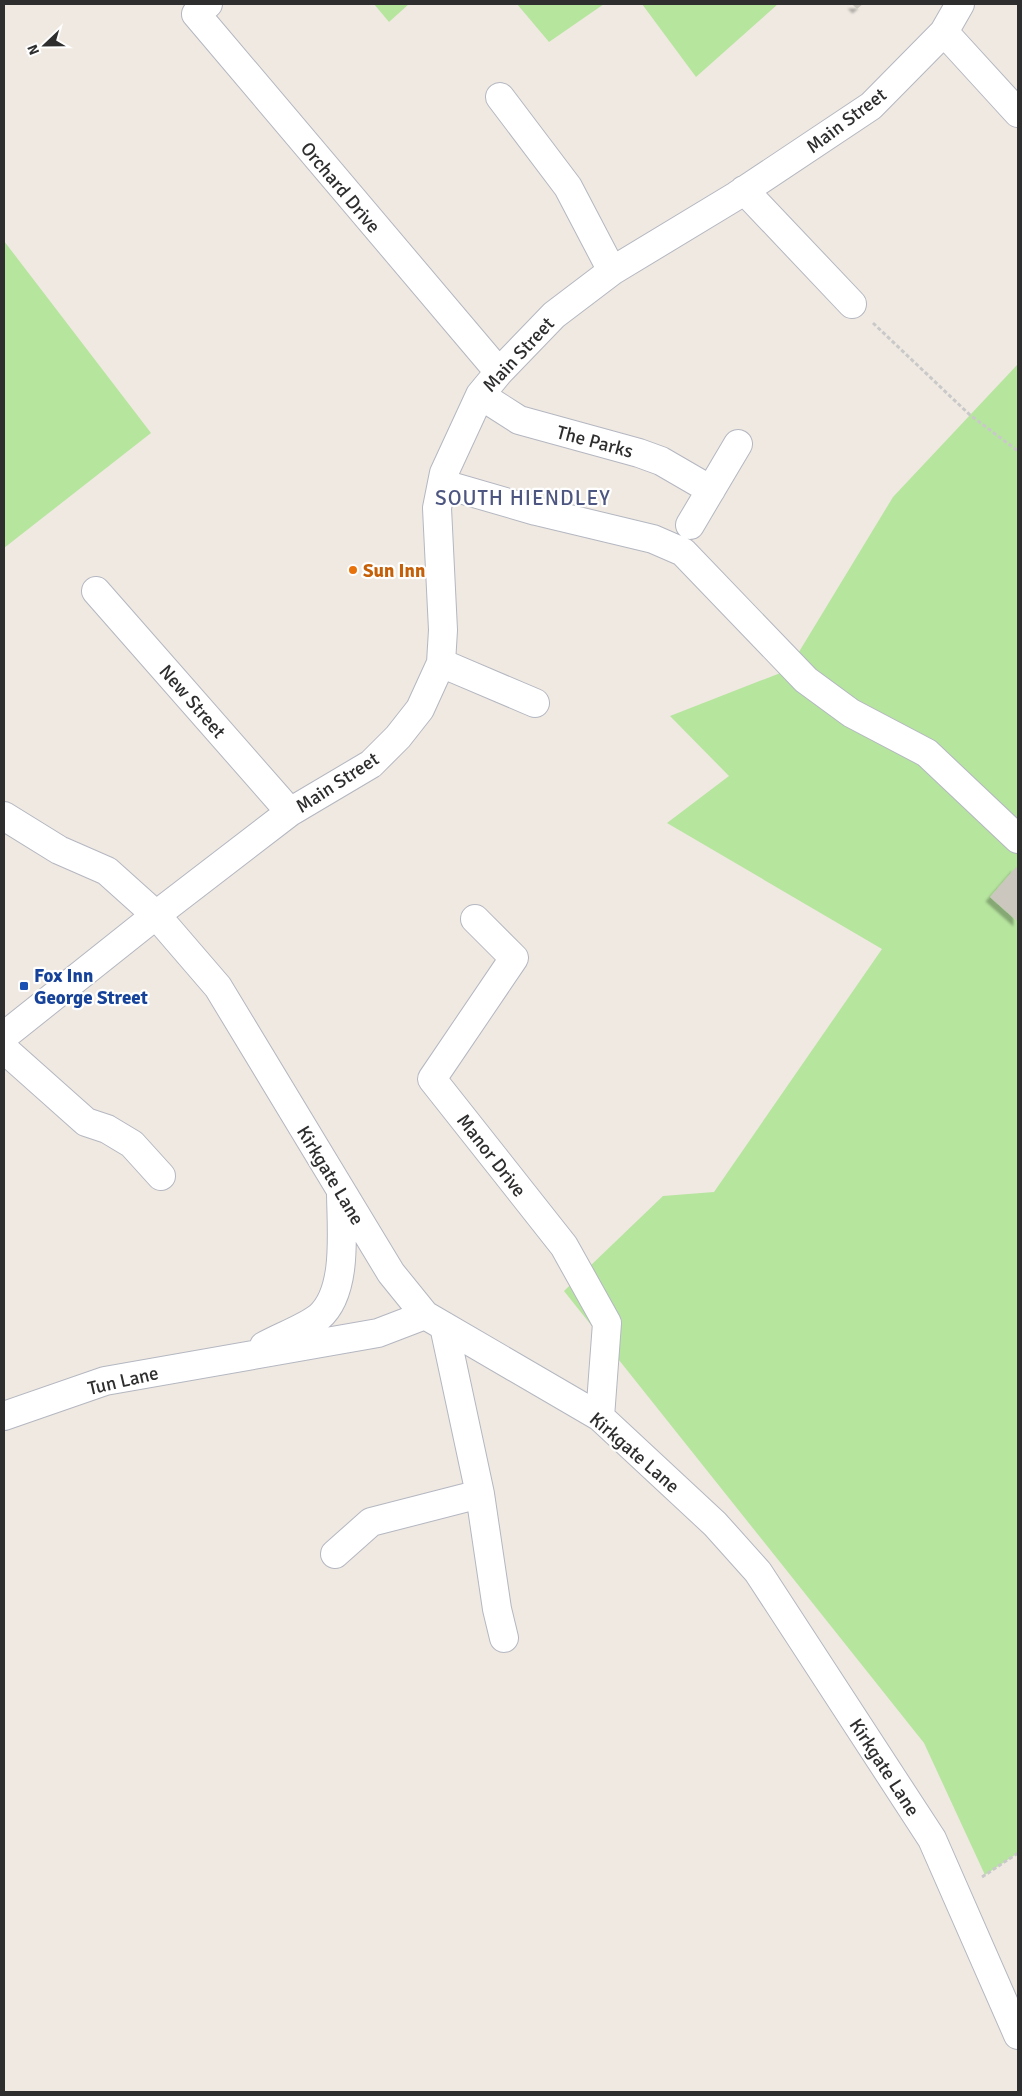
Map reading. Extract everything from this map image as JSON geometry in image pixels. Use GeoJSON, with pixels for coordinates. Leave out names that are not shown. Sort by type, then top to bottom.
{"type":"FeatureCollection","features":[{"type":"Feature","properties":{"kind":"street","name":"Orchard Drive"},"geometry":{"type":"LineString","coordinates":[[208,4],[196,14],[499,372]]}},
{"type":"Feature","properties":{"kind":"street","name":"Main Street"},"geometry":{"type":"LineString","coordinates":[[4,1036],[156,914],[290,812],[371,764],[398,737],[420,709],[441,663],[443,630],[437,508],[444,473],[457,441],[480,395],[499,372],[554,315],[612,271],[744,190],[871,106],[944,32],[960,4]]}},
{"type":"Feature","properties":{"kind":"street"},"geometry":{"type":"LineString","coordinates":[[944,32],[1018,113]]}},
{"type":"Feature","properties":{"kind":"street"},"geometry":{"type":"LineString","coordinates":[[500,97],[568,187],[612,271]]}},
{"type":"Feature","properties":{"kind":"street"},"geometry":{"type":"LineString","coordinates":[[744,190],[852,304]]}},
{"type":"Feature","properties":{"kind":"street","name":"The Parks"},"geometry":{"type":"LineString","coordinates":[[480,395],[519,420],[639,453],[661,461],[711,490]]}},
{"type":"Feature","properties":{"kind":"street"},"geometry":{"type":"LineString","coordinates":[[690,524],[738,444]]}},
{"type":"Feature","properties":{"kind":"street"},"geometry":{"type":"LineString","coordinates":[[443,484],[536,511],[653,539],[671,545],[683,552],[806,680],[850,713],[927,753],[1018,839]]}},
{"type":"Feature","properties":{"kind":"street","name":"New Street"},"geometry":{"type":"LineString","coordinates":[[96,591],[290,812]]}},
{"type":"Feature","properties":{"kind":"street"},"geometry":{"type":"LineString","coordinates":[[441,663],[536,703]]}},
{"type":"Feature","properties":{"kind":"street","name":"Kirkgate Lane"},"geometry":{"type":"LineString","coordinates":[[4,816],[59,850],[107,872],[156,914],[218,988],[391,1273],[435,1320],[600,1417],[715,1524],[758,1572],[932,1839],[1018,2035]]}},
{"type":"Feature","properties":{"kind":"street","name":"Manor Drive"},"geometry":{"type":"LineString","coordinates":[[475,919],[514,958],[432,1079],[564,1246],[607,1323],[600,1417]]}},
{"type":"Feature","properties":{"kind":"street"},"geometry":{"type":"LineString","coordinates":[[4,1049],[86,1122],[107,1129],[132,1144],[161,1176]]}},
{"type":"Feature","properties":{"kind":"street","name":"Tun Lane"},"geometry":{"type":"LineString","coordinates":[[246,1356],[319,1316],[335,1293],[341,1265],[341,1191]]}},
{"type":"Feature","properties":{"kind":"street"},"geometry":{"type":"LineString","coordinates":[[435,1320],[480,1494],[497,1609],[504,1638]]}},
{"type":"Feature","properties":{"kind":"street","name":"Tun Lane"},"geometry":{"type":"LineString","coordinates":[[4,1416],[105,1381],[378,1333],[435,1320]]}},
{"type":"Feature","properties":{"kind":"street"},"geometry":{"type":"LineString","coordinates":[[335,1554],[371,1522],[480,1494]]}},
{"type":"Feature","properties":{"kind":"path"},"geometry":{"type":"LineString","coordinates":[[852,304],[970,416],[1018,451]]}},
{"type":"Feature","properties":{"kind":"path"},"geometry":{"type":"LineString","coordinates":[[956,1892],[1018,1853]]}},
{"type":"Feature","properties":{"kind":"green space"},"geometry":{"type":"Polygon","coordinates":[[[374,4],[409,4],[389,22],[374,4]]]}},
{"type":"Feature","properties":{"kind":"green space"},"geometry":{"type":"Polygon","coordinates":[[[517,4],[604,4],[549,42],[517,4]]]}},
{"type":"Feature","properties":{"kind":"green space"},"geometry":{"type":"Polygon","coordinates":[[[642,4],[778,4],[696,77],[642,4]]]}},
{"type":"Feature","properties":{"kind":"green space"},"geometry":{"type":"Polygon","coordinates":[[[4,241],[151,433],[4,548],[4,241]]]}},
{"type":"Feature","properties":{"kind":"green space"},"geometry":{"type":"Polygon","coordinates":[[[1018,364],[1018,1853],[985,1875],[924,1743],[564,1291],[663,1196],[714,1192],[882,949],[667,823],[729,776],[670,716],[788,670],[893,497],[1018,364]]]}},
{"type":"Feature","properties":{"kind":"building"},"geometry":{"type":"Polygon","coordinates":[[[852,4],[863,4],[857,9],[852,4]]]}},
{"type":"Feature","properties":{"kind":"building"},"geometry":{"type":"Polygon","coordinates":[[[1016,867],[1018,869],[1018,922],[990,897],[1016,867]]]}},
{"type":"Feature","properties":{"kind":"place","name":"Sun Inn"},"geometry":{"type":"Point","coordinates":[353,570]}},
{"type":"Feature","properties":{"kind":"place","name":"Fox Inn George Street"},"geometry":{"type":"Point","coordinates":[24,986]}},
{"type":"Feature","properties":{"kind":"district","name":"SOUTH HIENDLEY"},"geometry":{"type":"Point","coordinates":[523,498]}}]}
